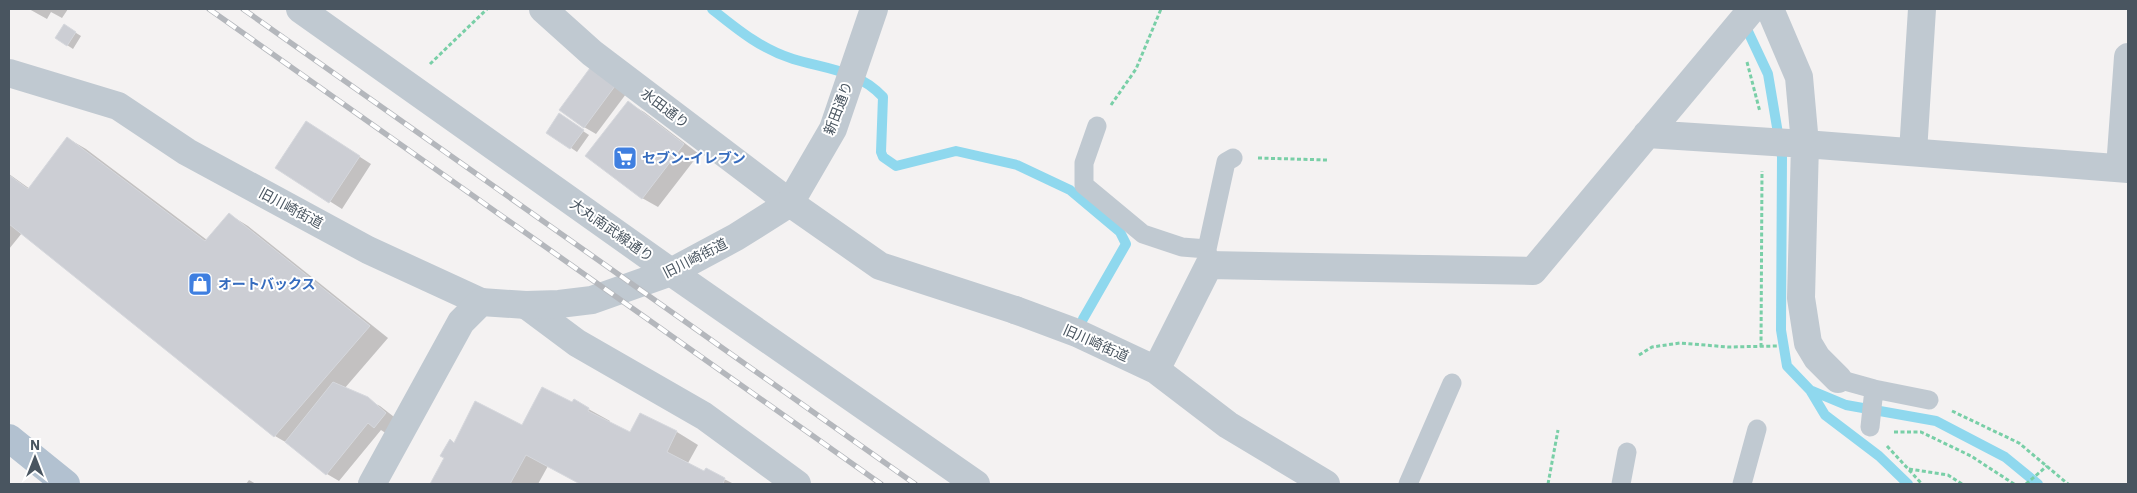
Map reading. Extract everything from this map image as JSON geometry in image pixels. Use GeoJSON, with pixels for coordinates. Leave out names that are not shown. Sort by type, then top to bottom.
{"type":"FeatureCollection","features":[{"type":"Feature","properties":{"kind":"main road"},"geometry":{"type":"LineString","coordinates":[[9,438],[66,484]]}},
{"type":"Feature","properties":{"kind":"street","name":"大丸南武線通り"},"geometry":{"type":"LineString","coordinates":[[300,9],[671,272],[976,484]]}},
{"type":"Feature","properties":{"kind":"street","name":"水田通り"},"geometry":{"type":"LineString","coordinates":[[543,9],[592,53],[790,203]]}},
{"type":"Feature","properties":{"kind":"street","name":"新田通り"},"geometry":{"type":"LineString","coordinates":[[790,203],[833,129],[874,9]]}},
{"type":"Feature","properties":{"kind":"street"},"geometry":{"type":"LineString","coordinates":[[1770,9],[1799,77],[1782,143],[1808,343],[1817,358],[1838,379]]}},
{"type":"Feature","properties":{"kind":"street"},"geometry":{"type":"LineString","coordinates":[[1913,152],[1922,9]]}},
{"type":"Feature","properties":{"kind":"street"},"geometry":{"type":"LineString","coordinates":[[1156,370],[1208,257],[1532,271],[1740,24]]}},
{"type":"Feature","properties":{"kind":"street"},"geometry":{"type":"LineString","coordinates":[[1647,134],[1913,152],[2124,169],[2128,57]]}},
{"type":"Feature","properties":{"kind":"street","name":"旧川崎街道"},"geometry":{"type":"LineString","coordinates":[[9,73],[118,106],[187,152],[359,245],[481,302],[526,306],[592,300],[671,272],[736,237],[790,203],[880,266],[1015,310],[1077,333],[1156,370],[1228,425],[1326,484]]}},
{"type":"Feature","properties":{"kind":"street"},"geometry":{"type":"LineString","coordinates":[[372,484],[461,322],[481,302]]}},
{"type":"Feature","properties":{"kind":"street"},"geometry":{"type":"LineString","coordinates":[[526,306],[577,343],[704,416],[797,484]]}},
{"type":"Feature","properties":{"kind":"lane"},"geometry":{"type":"LineString","coordinates":[[1097,126],[1084,163],[1084,186],[1143,234],[1208,257],[1226,162],[1233,158]]}},
{"type":"Feature","properties":{"kind":"lane"},"geometry":{"type":"LineString","coordinates":[[1838,379],[1874,389],[1929,400]]}},
{"type":"Feature","properties":{"kind":"lane"},"geometry":{"type":"LineString","coordinates":[[1408,484],[1452,384]]}},
{"type":"Feature","properties":{"kind":"lane"},"geometry":{"type":"LineString","coordinates":[[1873,430],[1874,389]]}},
{"type":"Feature","properties":{"kind":"lane"},"geometry":{"type":"LineString","coordinates":[[1742,484],[1757,429]]}},
{"type":"Feature","properties":{"kind":"lane"},"geometry":{"type":"LineString","coordinates":[[1621,484],[1627,452]]}},
{"type":"Feature","properties":{"kind":"path"},"geometry":{"type":"LineString","coordinates":[[408,85],[486,9]]}},
{"type":"Feature","properties":{"kind":"path"},"geometry":{"type":"LineString","coordinates":[[1097,126],[1136,69],[1161,9]]}},
{"type":"Feature","properties":{"kind":"path"},"geometry":{"type":"LineString","coordinates":[[1639,355],[1652,347],[1680,343],[1761,347],[1782,143],[1762,122],[1740,24]]}},
{"type":"Feature","properties":{"kind":"path"},"geometry":{"type":"LineString","coordinates":[[1233,158],[1327,160]]}},
{"type":"Feature","properties":{"kind":"path"},"geometry":{"type":"LineString","coordinates":[[1929,400],[2020,443],[2068,484]]}},
{"type":"Feature","properties":{"kind":"path"},"geometry":{"type":"LineString","coordinates":[[1548,484],[1558,430]]}},
{"type":"Feature","properties":{"kind":"path"},"geometry":{"type":"LineString","coordinates":[[1873,430],[1922,484]]}},
{"type":"Feature","properties":{"kind":"path"},"geometry":{"type":"LineString","coordinates":[[1873,430],[1921,432],[1971,456],[2014,484]]}},
{"type":"Feature","properties":{"kind":"path"},"geometry":{"type":"LineString","coordinates":[[2026,484],[2047,466]]}},
{"type":"Feature","properties":{"kind":"path"},"geometry":{"type":"LineString","coordinates":[[1908,469],[1948,475],[1962,484]]}},
{"type":"Feature","properties":{"kind":"building"},"geometry":{"type":"Polygon","coordinates":[[[64,24],[76,32],[67,46],[55,38],[64,24]]]}},
{"type":"Feature","properties":{"kind":"building"},"geometry":{"type":"Polygon","coordinates":[[[590,68],[615,86],[584,128],[559,110],[590,68]]]}},
{"type":"Feature","properties":{"kind":"building"},"geometry":{"type":"Polygon","coordinates":[[[628,101],[684,144],[642,199],[585,156],[628,101]]]}},
{"type":"Feature","properties":{"kind":"building"},"geometry":{"type":"Polygon","coordinates":[[[559,113],[584,130],[570,149],[546,133],[559,113]]]}},
{"type":"Feature","properties":{"kind":"building"},"geometry":{"type":"Polygon","coordinates":[[[306,121],[360,156],[329,203],[275,168],[306,121]]]}},
{"type":"Feature","properties":{"kind":"building","name":"オートバックス"},"geometry":{"type":"Polygon","coordinates":[[[67,137],[205,241],[229,213],[370,326],[274,437],[9,224],[9,175],[28,189],[67,137]]]}},
{"type":"Feature","properties":{"kind":"building"},"geometry":{"type":"Polygon","coordinates":[[[333,382],[368,397],[386,413],[374,428],[368,423],[326,475],[285,442],[333,382]]]}},
{"type":"Feature","properties":{"kind":"building"},"geometry":{"type":"Polygon","coordinates":[[[542,387],[572,402],[574,399],[589,408],[588,411],[630,432],[640,413],[677,431],[667,452],[704,471],[706,468],[725,478],[723,484],[580,484],[526,455],[510,484],[430,484],[444,458],[440,456],[450,439],[454,443],[475,401],[522,425],[542,387]]]}},
{"type":"Feature","properties":{"kind":"waterway"},"geometry":{"type":"LineString","coordinates":[[712,9],[750,38],[770,50],[793,59],[852,76],[873,88],[883,97],[881,152],[883,157],[896,166],[956,151],[1017,165],[1070,190],[1120,232],[1126,244],[1083,319]]}},
{"type":"Feature","properties":{"kind":"waterway"},"geometry":{"type":"LineString","coordinates":[[1744,23],[1768,74],[1782,157],[1781,330],[1787,366],[1810,390],[1846,405],[1936,421],[2005,457],[2038,484]]}},
{"type":"Feature","properties":{"kind":"waterway"},"geometry":{"type":"LineString","coordinates":[[1810,390],[1825,415],[1879,456],[1908,484]]}},
{"type":"Feature","properties":{"kind":"railway"},"geometry":{"type":"LineString","coordinates":[[209,9],[881,484]]}},
{"type":"Feature","properties":{"kind":"railway"},"geometry":{"type":"LineString","coordinates":[[243,9],[915,484]]}},
{"type":"Feature","properties":{"kind":"place","name":"セブン-イレブン"},"geometry":{"type":"Point","coordinates":[625,158]}},
{"type":"Feature","properties":{"kind":"place","name":"オートバックス"},"geometry":{"type":"Point","coordinates":[200,284]}}]}
